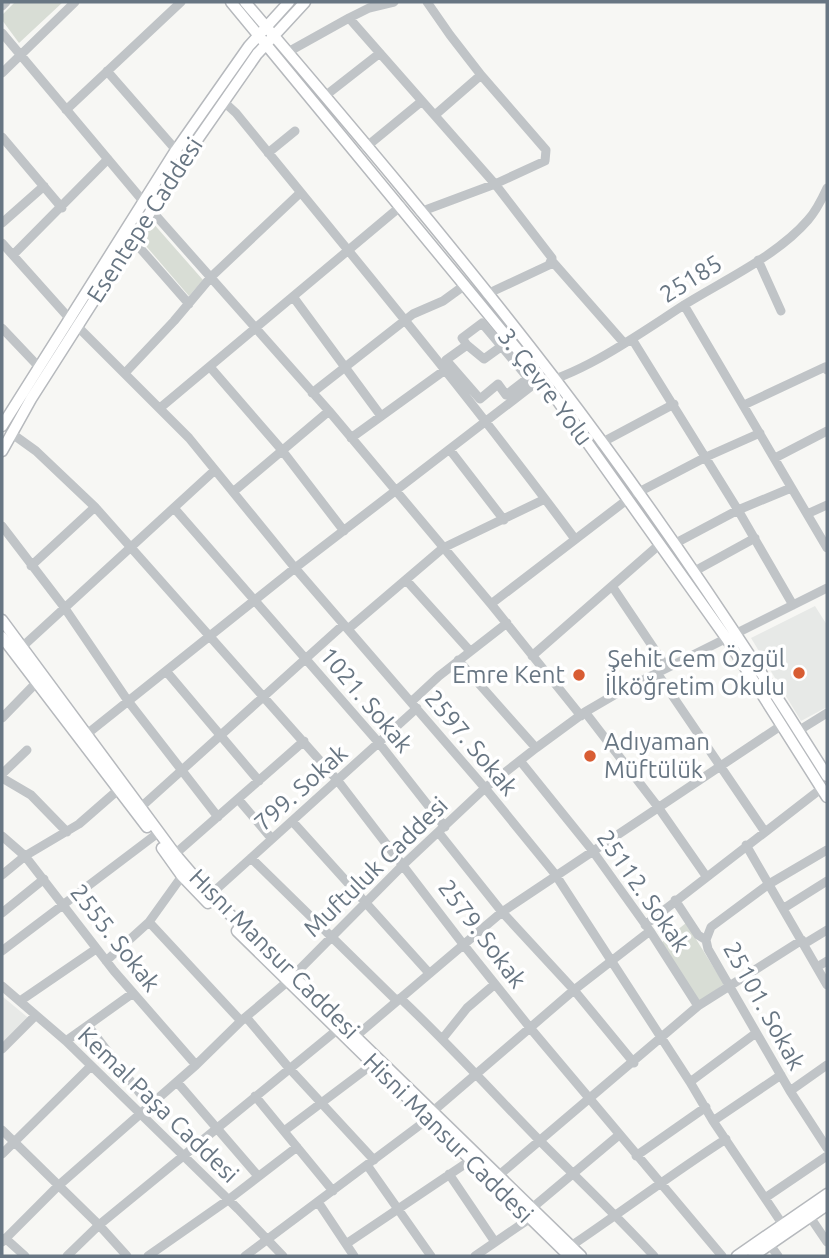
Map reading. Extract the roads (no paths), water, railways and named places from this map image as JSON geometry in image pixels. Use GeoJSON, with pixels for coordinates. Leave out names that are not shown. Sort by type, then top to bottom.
{"type":"FeatureCollection","features":[{"type":"Feature","properties":{"kind":"main road","name":"3. Çevre Yolu"},"geometry":{"type":"LineString","coordinates":[[231,2],[288,52],[487,294],[633,496],[674,544],[693,572],[824,793]]}},
{"type":"Feature","properties":{"kind":"main road","name":"3. Çevre Yolu"},"geometry":{"type":"LineString","coordinates":[[245,2],[267,35],[401,206],[601,443],[660,544],[732,636],[827,776]]}},
{"type":"Feature","properties":{"kind":"main road","name":"Esentepe Caddesi"},"geometry":{"type":"LineString","coordinates":[[6,430],[147,205],[223,102],[289,2]]}},
{"type":"Feature","properties":{"kind":"main road","name":"Esentepe Caddesi"},"geometry":{"type":"LineString","coordinates":[[2,451],[6,430],[38,366],[132,239],[176,149],[249,46],[267,35],[305,2]]}},
{"type":"Feature","properties":{"kind":"main road","name":"Hısnı Mansur Caddesi"},"geometry":{"type":"LineString","coordinates":[[2,620],[175,854],[210,895],[290,979],[356,1036],[430,1115],[498,1176],[530,1213]]}},
{"type":"Feature","properties":{"kind":"main road","name":"Hisni Mansur Caddesi"},"geometry":{"type":"LineString","coordinates":[[2,639],[182,876],[290,979],[337,1030],[430,1115],[471,1160],[530,1213],[566,1253]]}},
{"type":"Feature","properties":{"kind":"main road"},"geometry":{"type":"LineString","coordinates":[[737,1256],[827,1194]]}},
{"type":"Feature","properties":{"kind":"main road"},"geometry":{"type":"LineString","coordinates":[[753,1256],[827,1205]]}},
{"type":"Feature","properties":{"kind":"main road"},"geometry":{"type":"LineString","coordinates":[[566,1253],[581,1256]]}},
{"type":"Feature","properties":{"kind":"street"},"geometry":{"type":"LineString","coordinates":[[2,6],[6,2]]}},
{"type":"Feature","properties":{"kind":"street"},"geometry":{"type":"LineString","coordinates":[[2,73],[75,2]]}},
{"type":"Feature","properties":{"kind":"street"},"geometry":{"type":"LineString","coordinates":[[66,110],[181,2]]}},
{"type":"Feature","properties":{"kind":"street"},"geometry":{"type":"LineString","coordinates":[[288,52],[369,8],[394,2]]}},
{"type":"Feature","properties":{"kind":"street"},"geometry":{"type":"LineString","coordinates":[[420,212],[495,184],[545,161],[547,153],[481,75],[427,2]]}},
{"type":"Feature","properties":{"kind":"street"},"geometry":{"type":"LineString","coordinates":[[349,18],[495,184],[552,256],[552,261],[628,341],[674,404],[793,605]]}},
{"type":"Feature","properties":{"kind":"street"},"geometry":{"type":"LineString","coordinates":[[2,33],[107,159],[329,411],[583,714],[658,807],[706,876]]}},
{"type":"Feature","properties":{"kind":"street"},"geometry":{"type":"LineString","coordinates":[[325,96],[380,53]]}},
{"type":"Feature","properties":{"kind":"street"},"geometry":{"type":"LineString","coordinates":[[107,71],[176,149]]}},
{"type":"Feature","properties":{"kind":"street"},"geometry":{"type":"LineString","coordinates":[[435,116],[481,75]]}},
{"type":"Feature","properties":{"kind":"street"},"geometry":{"type":"LineString","coordinates":[[366,147],[422,101]]}},
{"type":"Feature","properties":{"kind":"street"},"geometry":{"type":"LineString","coordinates":[[223,102],[268,153],[445,370],[480,399],[498,384],[506,395],[528,378],[502,346],[482,323],[462,338],[484,359],[502,346]]}},
{"type":"Feature","properties":{"kind":"street"},"geometry":{"type":"LineString","coordinates":[[268,153],[295,131]]}},
{"type":"Feature","properties":{"kind":"street"},"geometry":{"type":"LineString","coordinates":[[2,137],[62,208]]}},
{"type":"Feature","properties":{"kind":"street"},"geometry":{"type":"LineString","coordinates":[[13,255],[62,208],[107,159]]}},
{"type":"Feature","properties":{"kind":"street"},"geometry":{"type":"LineString","coordinates":[[2,223],[44,186]]}},
{"type":"Feature","properties":{"kind":"street","name":"25185"},"geometry":{"type":"LineString","coordinates":[[87,734],[295,568],[533,385],[550,381],[628,341],[758,260],[807,221],[827,188]]}},
{"type":"Feature","properties":{"kind":"street"},"geometry":{"type":"LineString","coordinates":[[125,373],[211,277],[300,193]]}},
{"type":"Feature","properties":{"kind":"street"},"geometry":{"type":"LineString","coordinates":[[160,408],[295,298],[401,206]]}},
{"type":"Feature","properties":{"kind":"street"},"geometry":{"type":"LineString","coordinates":[[132,239],[189,304]]}},
{"type":"Feature","properties":{"kind":"street","name":"2597. Sokak"},"geometry":{"type":"LineString","coordinates":[[2,243],[73,322],[189,438],[295,568],[555,874],[783,1225]]}},
{"type":"Feature","properties":{"kind":"street"},"geometry":{"type":"LineString","coordinates":[[758,260],[781,311]]}},
{"type":"Feature","properties":{"kind":"street"},"geometry":{"type":"LineString","coordinates":[[487,294],[549,265],[552,261]]}},
{"type":"Feature","properties":{"kind":"street"},"geometry":{"type":"LineString","coordinates":[[312,393],[405,320],[418,311],[443,301],[465,285]]}},
{"type":"Feature","properties":{"kind":"street"},"geometry":{"type":"LineString","coordinates":[[295,298],[381,416]]}},
{"type":"Feature","properties":{"kind":"street"},"geometry":{"type":"LineString","coordinates":[[684,305],[827,548]]}},
{"type":"Feature","properties":{"kind":"street"},"geometry":{"type":"LineString","coordinates":[[2,328],[38,366]]}},
{"type":"Feature","properties":{"kind":"street"},"geometry":{"type":"LineString","coordinates":[[467,345],[446,360],[488,422],[575,539]]}},
{"type":"Feature","properties":{"kind":"street"},"geometry":{"type":"LineString","coordinates":[[210,367],[281,449],[344,531]]}},
{"type":"Feature","properties":{"kind":"street"},"geometry":{"type":"LineString","coordinates":[[744,405],[825,367],[827,370]]}},
{"type":"Feature","properties":{"kind":"street"},"geometry":{"type":"LineString","coordinates":[[351,438],[445,370]]}},
{"type":"Feature","properties":{"kind":"street"},"geometry":{"type":"LineString","coordinates":[[601,443],[674,404]]}},
{"type":"Feature","properties":{"kind":"street"},"geometry":{"type":"LineString","coordinates":[[233,492],[329,411]]}},
{"type":"Feature","properties":{"kind":"street","name":"2579. Sokak"},"geometry":{"type":"LineString","coordinates":[[6,430],[36,451],[95,507],[304,741],[404,864],[463,944],[588,1100],[722,1256]]}},
{"type":"Feature","properties":{"kind":"street"},"geometry":{"type":"LineString","coordinates":[[775,458],[827,431]]}},
{"type":"Feature","properties":{"kind":"street"},"geometry":{"type":"LineString","coordinates":[[491,604],[633,496],[706,457],[760,433]]}},
{"type":"Feature","properties":{"kind":"street"},"geometry":{"type":"LineString","coordinates":[[450,450],[504,520]]}},
{"type":"Feature","properties":{"kind":"street"},"geometry":{"type":"LineString","coordinates":[[22,647],[215,470]]}},
{"type":"Feature","properties":{"kind":"street"},"geometry":{"type":"LineString","coordinates":[[674,544],[738,510],[791,488]]}},
{"type":"Feature","properties":{"kind":"street"},"geometry":{"type":"LineString","coordinates":[[142,807],[265,697],[305,657],[406,580],[443,548],[545,499]]}},
{"type":"Feature","properties":{"kind":"street"},"geometry":{"type":"LineString","coordinates":[[807,514],[827,505]]}},
{"type":"Feature","properties":{"kind":"street"},"geometry":{"type":"LineString","coordinates":[[31,566],[95,507]]}},
{"type":"Feature","properties":{"kind":"street","name":"1021. Sokak"},"geometry":{"type":"LineString","coordinates":[[174,508],[379,743],[502,912],[574,990],[634,1063]]}},
{"type":"Feature","properties":{"kind":"street"},"geometry":{"type":"LineString","coordinates":[[2,526],[64,607],[128,701],[218,817]]}},
{"type":"Feature","properties":{"kind":"street"},"geometry":{"type":"LineString","coordinates":[[693,572],[755,538]]}},
{"type":"Feature","properties":{"kind":"street"},"geometry":{"type":"LineString","coordinates":[[532,656],[660,544]]}},
{"type":"Feature","properties":{"kind":"street"},"geometry":{"type":"LineString","coordinates":[[406,580],[470,651]]}},
{"type":"Feature","properties":{"kind":"street"},"geometry":{"type":"LineString","coordinates":[[612,586],[667,667]]}},
{"type":"Feature","properties":{"kind":"street","name":"Muftuluk Caddesi"},"geometry":{"type":"LineString","coordinates":[[3,1240],[58,1186],[197,1065],[290,979],[366,901],[485,789],[536,748],[583,714],[667,667],[827,588]]}},
{"type":"Feature","properties":{"kind":"street","name":"799. Sokak"},"geometry":{"type":"LineString","coordinates":[[210,895],[379,743],[458,660],[507,624]]}},
{"type":"Feature","properties":{"kind":"street"},"geometry":{"type":"LineString","coordinates":[[458,660],[536,748]]}},
{"type":"Feature","properties":{"kind":"street"},"geometry":{"type":"LineString","coordinates":[[166,671],[259,781]]}},
{"type":"Feature","properties":{"kind":"street"},"geometry":{"type":"LineString","coordinates":[[657,673],[765,832]]}},
{"type":"Feature","properties":{"kind":"street"},"geometry":{"type":"LineString","coordinates":[[2,718],[36,684]]}},
{"type":"Feature","properties":{"kind":"street"},"geometry":{"type":"LineString","coordinates":[[798,730],[827,713]]}},
{"type":"Feature","properties":{"kind":"street"},"geometry":{"type":"LineString","coordinates":[[356,1036],[502,912],[555,874],[782,725]]}},
{"type":"Feature","properties":{"kind":"street"},"geometry":{"type":"LineString","coordinates":[[175,854],[304,741]]}},
{"type":"Feature","properties":{"kind":"street"},"geometry":{"type":"LineString","coordinates":[[27,750],[2,776],[31,795],[67,832]]}},
{"type":"Feature","properties":{"kind":"street","name":"25112. Sokak"},"geometry":{"type":"LineString","coordinates":[[521,762],[592,850],[648,928],[698,1006]]}},
{"type":"Feature","properties":{"kind":"street"},"geometry":{"type":"LineString","coordinates":[[2,875],[25,856],[67,832],[118,790]]}},
{"type":"Feature","properties":{"kind":"street"},"geometry":{"type":"LineString","coordinates":[[245,1256],[430,1115],[612,960],[675,900],[746,845],[824,793]]}},
{"type":"Feature","properties":{"kind":"street"},"geometry":{"type":"LineString","coordinates":[[238,799],[272,839]]}},
{"type":"Feature","properties":{"kind":"street"},"geometry":{"type":"LineString","coordinates":[[292,821],[429,973]]}},
{"type":"Feature","properties":{"kind":"street","name":"2555. Sokak"},"geometry":{"type":"LineString","coordinates":[[2,836],[25,856],[132,993],[197,1065]]}},
{"type":"Feature","properties":{"kind":"street"},"geometry":{"type":"LineString","coordinates":[[2,951],[154,836]]}},
{"type":"Feature","properties":{"kind":"street"},"geometry":{"type":"LineString","coordinates":[[746,845],[827,985]]}},
{"type":"Feature","properties":{"kind":"street","name":"25101. Sokak"},"geometry":{"type":"LineString","coordinates":[[827,850],[769,884],[711,927],[706,940],[708,949],[756,1033],[827,1149]]}},
{"type":"Feature","properties":{"kind":"street"},"geometry":{"type":"LineString","coordinates":[[251,858],[331,936],[443,1038],[654,1256]]}},
{"type":"Feature","properties":{"kind":"street"},"geometry":{"type":"LineString","coordinates":[[106,961],[149,922],[182,876]]}},
{"type":"Feature","properties":{"kind":"street"},"geometry":{"type":"LineString","coordinates":[[2,913],[44,879]]}},
{"type":"Feature","properties":{"kind":"street"},"geometry":{"type":"LineString","coordinates":[[784,908],[827,881]]}},
{"type":"Feature","properties":{"kind":"street"},"geometry":{"type":"LineString","coordinates":[[675,900],[698,935],[706,940]]}},
{"type":"Feature","properties":{"kind":"street"},"geometry":{"type":"LineString","coordinates":[[149,922],[321,1103],[370,1162],[431,1256]]}},
{"type":"Feature","properties":{"kind":"street"},"geometry":{"type":"LineString","coordinates":[[498,1176],[698,1006],[827,930]]}},
{"type":"Feature","properties":{"kind":"street"},"geometry":{"type":"LineString","coordinates":[[20,1000],[96,949]]}},
{"type":"Feature","properties":{"kind":"street"},"geometry":{"type":"LineString","coordinates":[[817,967],[827,961]]}},
{"type":"Feature","properties":{"kind":"street"},"geometry":{"type":"LineString","coordinates":[[443,1038],[467,1008],[495,984]]}},
{"type":"Feature","properties":{"kind":"street","name":"Kemal Paşa Caddesi"},"geometry":{"type":"LineString","coordinates":[[2,986],[66,1041],[283,1256]]}},
{"type":"Feature","properties":{"kind":"street"},"geometry":{"type":"LineString","coordinates":[[66,1041],[132,993]]}},
{"type":"Feature","properties":{"kind":"street"},"geometry":{"type":"LineString","coordinates":[[2,1049],[35,1016]]}},
{"type":"Feature","properties":{"kind":"street"},"geometry":{"type":"LineString","coordinates":[[88,1026],[149,1105]]}},
{"type":"Feature","properties":{"kind":"street"},"geometry":{"type":"LineString","coordinates":[[67,1256],[99,1225],[337,1030]]}},
{"type":"Feature","properties":{"kind":"street"},"geometry":{"type":"LineString","coordinates":[[690,1082],[756,1033]]}},
{"type":"Feature","properties":{"kind":"street"},"geometry":{"type":"LineString","coordinates":[[284,1131],[373,1064]]}},
{"type":"Feature","properties":{"kind":"street"},"geometry":{"type":"LineString","coordinates":[[790,1091],[827,1065]]}},
{"type":"Feature","properties":{"kind":"street"},"geometry":{"type":"LineString","coordinates":[[2,1154],[91,1066]]}},
{"type":"Feature","properties":{"kind":"street"},"geometry":{"type":"LineString","coordinates":[[713,1121],[781,1076]]}},
{"type":"Feature","properties":{"kind":"street"},"geometry":{"type":"LineString","coordinates":[[177,1082],[258,1176]]}},
{"type":"Feature","properties":{"kind":"street"},"geometry":{"type":"LineString","coordinates":[[255,1096],[333,1191]]}},
{"type":"Feature","properties":{"kind":"street"},"geometry":{"type":"LineString","coordinates":[[636,1156],[706,1107]]}},
{"type":"Feature","properties":{"kind":"street"},"geometry":{"type":"LineString","coordinates":[[2,1130],[127,1256]]}},
{"type":"Feature","properties":{"kind":"street"},"geometry":{"type":"LineString","coordinates":[[475,1256],[530,1213],[619,1135]]}},
{"type":"Feature","properties":{"kind":"street"},"geometry":{"type":"LineString","coordinates":[[566,1253],[660,1182],[726,1139]]}},
{"type":"Feature","properties":{"kind":"street"},"geometry":{"type":"LineString","coordinates":[[148,1256],[228,1200],[296,1147]]}},
{"type":"Feature","properties":{"kind":"street"},"geometry":{"type":"LineString","coordinates":[[765,1198],[827,1156]]}},
{"type":"Feature","properties":{"kind":"street"},"geometry":{"type":"LineString","coordinates":[[346,1244],[471,1160]]}},
{"type":"Feature","properties":{"kind":"street"},"geometry":{"type":"LineString","coordinates":[[449,1174],[495,1242]]}},
{"type":"Feature","properties":{"kind":"street"},"geometry":{"type":"LineString","coordinates":[[318,1202],[354,1256]]}},
{"type":"Feature","properties":{"kind":"street"},"geometry":{"type":"LineString","coordinates":[[810,1217],[827,1241]]}},
{"type":"Feature","properties":{"kind":"street"},"geometry":{"type":"LineString","coordinates":[[3,1240],[25,1256]]}},
{"type":"Feature","properties":{"kind":"street"},"geometry":{"type":"LineString","coordinates":[[770,1245],[778,1256]]}},
{"type":"Feature","properties":{"kind":"place","name":"Şehit Cem Özgül İlköğretim Okulu"},"geometry":{"type":"Point","coordinates":[799,673]}},
{"type":"Feature","properties":{"kind":"place","name":"Emre Kent"},"geometry":{"type":"Point","coordinates":[579,675]}},
{"type":"Feature","properties":{"kind":"place","name":"Adıyaman Müftülük"},"geometry":{"type":"Point","coordinates":[590,756]}}]}
